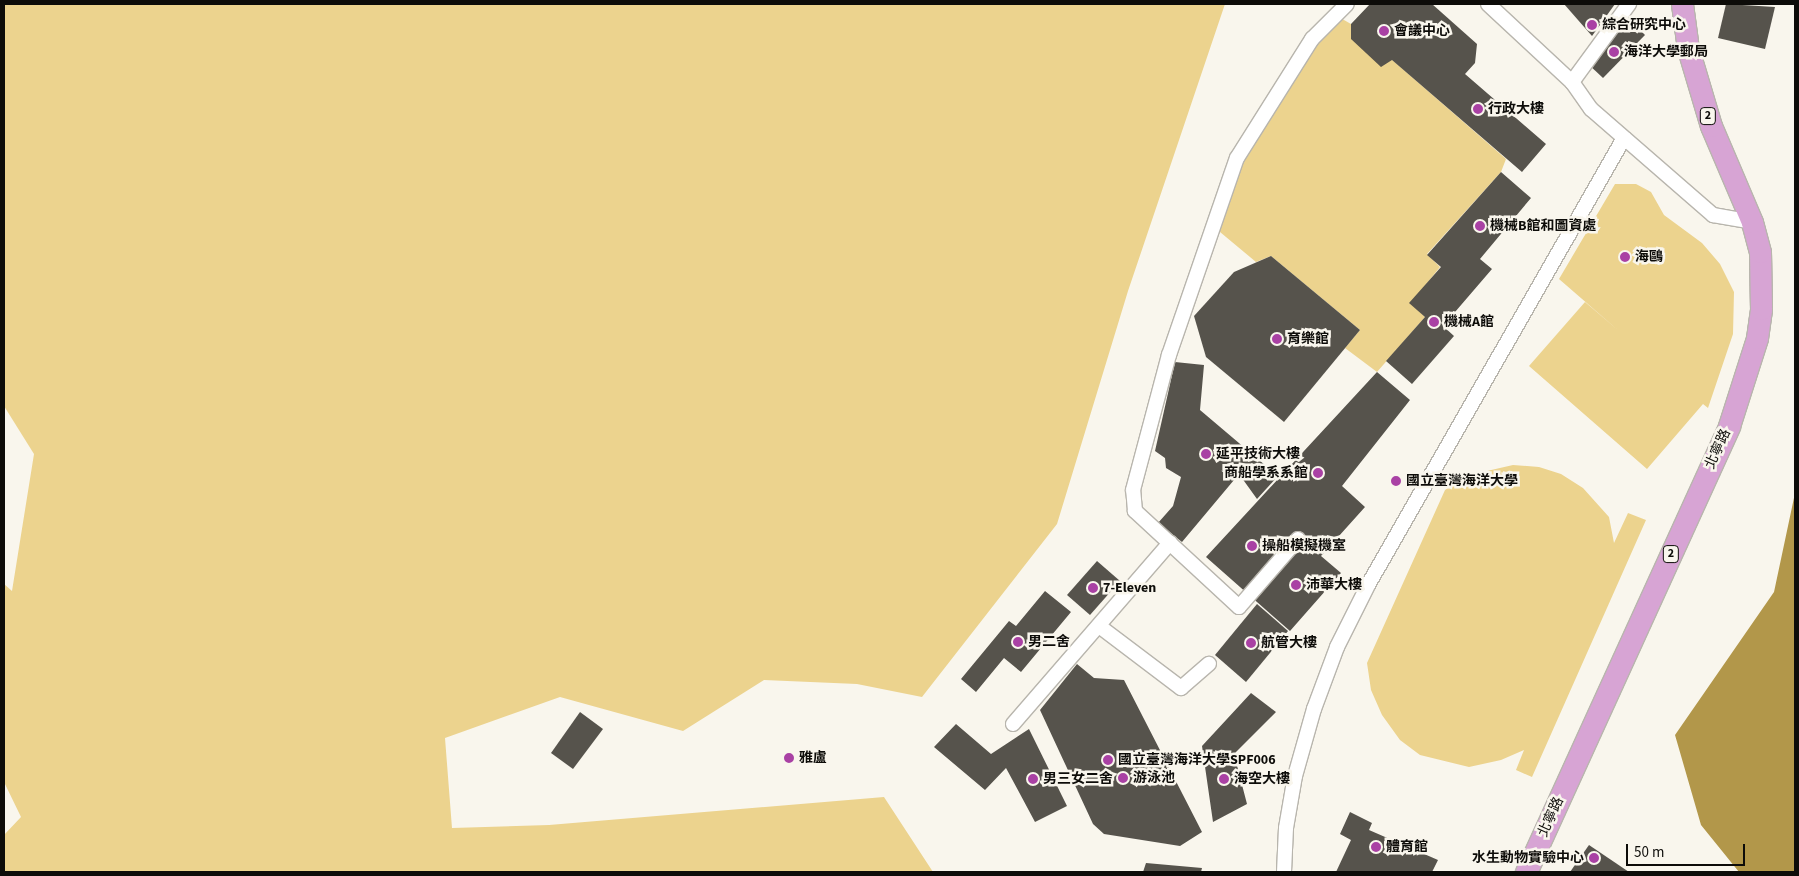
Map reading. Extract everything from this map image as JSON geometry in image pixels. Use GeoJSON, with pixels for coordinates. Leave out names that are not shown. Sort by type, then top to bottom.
{"type":"FeatureCollection","features":[{"type":"Feature","properties":{"kind":"main road","name":"北寧路"},"geometry":{"type":"LineString","coordinates":[[1526,872],[1729,426],[1757,338],[1761,309],[1762,269],[1752,222],[1712,126],[1688,49],[1682,4]]}},
{"type":"Feature","properties":{"kind":"street"},"geometry":{"type":"LineString","coordinates":[[1298,539],[1239,607],[1135,510],[1133,490],[1169,355],[1237,158],[1312,39],[1347,4]]}},
{"type":"Feature","properties":{"kind":"street"},"geometry":{"type":"LineString","coordinates":[[1488,4],[1572,82],[1591,109],[1713,215],[1752,222]]}},
{"type":"Feature","properties":{"kind":"street"},"geometry":{"type":"LineString","coordinates":[[1572,82],[1629,4]]}},
{"type":"Feature","properties":{"kind":"street"},"geometry":{"type":"LineString","coordinates":[[1284,869],[1295,776],[1337,647],[1368,585],[1624,138]]}},
{"type":"Feature","properties":{"kind":"street"},"geometry":{"type":"LineString","coordinates":[[1013,724],[1170,543]]}},
{"type":"Feature","properties":{"kind":"street"},"geometry":{"type":"LineString","coordinates":[[1099,626],[1181,688],[1209,664]]}},
{"type":"Feature","properties":{"kind":"shaded area"},"geometry":{"type":"Polygon","coordinates":[[[4,4],[1225,4],[1128,291],[1057,524],[922,697],[857,684],[764,680],[683,731],[560,697],[445,738],[452,828],[549,825],[884,797],[933,872],[4,872],[4,835],[21,817],[4,782],[4,584],[12,591],[34,454],[4,406],[4,4]]]}},
{"type":"Feature","properties":{"kind":"shaded area"},"geometry":{"type":"Polygon","coordinates":[[[1337,16],[1351,24],[1506,159],[1501,172],[1427,254],[1440,267],[1411,303],[1425,317],[1377,372],[1345,348],[1360,330],[1271,256],[1256,262],[1214,227],[1262,113],[1337,16]]]}},
{"type":"Feature","properties":{"kind":"shaded area"},"geometry":{"type":"Polygon","coordinates":[[[1615,184],[1636,184],[1651,192],[1664,215],[1702,243],[1720,264],[1734,292],[1733,334],[1708,408],[1703,404],[1647,469],[1529,366],[1585,302],[1619,331],[1559,279],[1615,184]]]}},
{"type":"Feature","properties":{"kind":"shaded area"},"geometry":{"type":"Polygon","coordinates":[[[1513,465],[1539,467],[1561,474],[1583,488],[1609,517],[1614,543],[1628,513],[1646,520],[1532,777],[1516,770],[1524,750],[1501,760],[1469,767],[1420,755],[1400,740],[1382,715],[1371,690],[1367,663],[1445,490],[1465,476],[1513,465]]]}},
{"type":"Feature","properties":{"kind":"shaded area"},"geometry":{"type":"Polygon","coordinates":[[[1795,493],[1795,872],[1739,872],[1701,825],[1675,735],[1774,592],[1795,493]]]}},
{"type":"Feature","properties":{"kind":"building","name":"行政大樓"},"geometry":{"type":"Polygon","coordinates":[[[1370,4],[1432,4],[1477,44],[1475,63],[1465,74],[1546,144],[1522,172],[1392,60],[1381,67],[1351,39],[1351,24],[1370,4]]]}},
{"type":"Feature","properties":{"kind":"building","name":"綜合研究中心"},"geometry":{"type":"Polygon","coordinates":[[[1564,4],[1615,4],[1592,36],[1564,4]]]}},
{"type":"Feature","properties":{"kind":"building"},"geometry":{"type":"Polygon","coordinates":[[[1726,4],[1775,7],[1765,49],[1718,38],[1726,4]]]}},
{"type":"Feature","properties":{"kind":"building"},"geometry":{"type":"Polygon","coordinates":[[[1629,19],[1645,35],[1603,78],[1587,63],[1629,19]]]}},
{"type":"Feature","properties":{"kind":"building"},"geometry":{"type":"Polygon","coordinates":[[[1501,172],[1531,198],[1480,259],[1492,269],[1443,326],[1454,336],[1412,384],[1386,361],[1425,317],[1409,303],[1441,267],[1427,255],[1501,172]]]}},
{"type":"Feature","properties":{"kind":"building","name":"育樂館"},"geometry":{"type":"Polygon","coordinates":[[[1271,256],[1360,330],[1284,422],[1206,357],[1194,316],[1234,272],[1271,256]]]}},
{"type":"Feature","properties":{"kind":"building","name":"延平技術大樓"},"geometry":{"type":"Polygon","coordinates":[[[1175,362],[1204,365],[1200,410],[1278,476],[1257,499],[1239,474],[1182,542],[1158,523],[1173,506],[1181,477],[1166,468],[1165,458],[1155,451],[1175,362]]]}},
{"type":"Feature","properties":{"kind":"building"},"geometry":{"type":"Polygon","coordinates":[[[1377,372],[1410,400],[1342,486],[1365,507],[1321,556],[1341,573],[1290,631],[1206,557],[1377,372]]]}},
{"type":"Feature","properties":{"kind":"building","name":"7-Eleven"},"geometry":{"type":"Polygon","coordinates":[[[1097,561],[1120,581],[1090,615],[1067,595],[1097,561]]]}},
{"type":"Feature","properties":{"kind":"building","name":"男二舍"},"geometry":{"type":"Polygon","coordinates":[[[1045,591],[1071,612],[1021,672],[1004,658],[976,692],[961,679],[1009,621],[1016,626],[1045,591]]]}},
{"type":"Feature","properties":{"kind":"building","name":"航管大樓"},"geometry":{"type":"Polygon","coordinates":[[[1257,604],[1288,631],[1246,682],[1215,655],[1257,604]]]}},
{"type":"Feature","properties":{"kind":"building","name":"游泳池"},"geometry":{"type":"Polygon","coordinates":[[[1077,664],[1094,678],[1124,680],[1202,832],[1180,846],[1104,834],[1093,824],[1040,710],[1077,664]]]}},
{"type":"Feature","properties":{"kind":"building","name":"海空大樓"},"geometry":{"type":"Polygon","coordinates":[[[1251,693],[1276,712],[1234,754],[1247,804],[1213,822],[1202,746],[1251,693]]]}},
{"type":"Feature","properties":{"kind":"building"},"geometry":{"type":"Polygon","coordinates":[[[580,712],[603,729],[573,769],[551,753],[580,712]]]}},
{"type":"Feature","properties":{"kind":"building","name":"男三女二舍"},"geometry":{"type":"Polygon","coordinates":[[[956,724],[991,754],[1029,729],[1067,806],[1035,822],[1006,768],[985,790],[934,747],[956,724]]]}},
{"type":"Feature","properties":{"kind":"building","name":"體育館"},"geometry":{"type":"Polygon","coordinates":[[[1350,812],[1372,823],[1369,830],[1438,860],[1432,872],[1336,872],[1351,840],[1340,834],[1350,812]]]}},
{"type":"Feature","properties":{"kind":"building","name":"水生動物實驗中心"},"geometry":{"type":"Polygon","coordinates":[[[1589,845],[1629,872],[1570,872],[1589,845]]]}},
{"type":"Feature","properties":{"kind":"building"},"geometry":{"type":"Polygon","coordinates":[[[1146,863],[1202,868],[1201,872],[1143,872],[1146,863]]]}},
{"type":"Feature","properties":{"kind":"place","name":"綜合研究中心"},"geometry":{"type":"Point","coordinates":[1592,25]}},
{"type":"Feature","properties":{"kind":"place","name":"會議中心"},"geometry":{"type":"Point","coordinates":[1384,31]}},
{"type":"Feature","properties":{"kind":"place","name":"海洋大學郵局"},"geometry":{"type":"Point","coordinates":[1614,52]}},
{"type":"Feature","properties":{"kind":"place","name":"行政大樓"},"geometry":{"type":"Point","coordinates":[1478,109]}},
{"type":"Feature","properties":{"kind":"place","name":"機械B館和圖資處"},"geometry":{"type":"Point","coordinates":[1480,226]}},
{"type":"Feature","properties":{"kind":"place","name":"海鷗"},"geometry":{"type":"Point","coordinates":[1625,257]}},
{"type":"Feature","properties":{"kind":"place","name":"機械A館"},"geometry":{"type":"Point","coordinates":[1434,322]}},
{"type":"Feature","properties":{"kind":"place","name":"育樂館"},"geometry":{"type":"Point","coordinates":[1277,339]}},
{"type":"Feature","properties":{"kind":"place","name":"延平技術大樓"},"geometry":{"type":"Point","coordinates":[1206,454]}},
{"type":"Feature","properties":{"kind":"place","name":"商船學系系館"},"geometry":{"type":"Point","coordinates":[1318,473]}},
{"type":"Feature","properties":{"kind":"place","name":"國立臺灣海洋大學"},"geometry":{"type":"Point","coordinates":[1396,481]}},
{"type":"Feature","properties":{"kind":"place","name":"操船模擬機室"},"geometry":{"type":"Point","coordinates":[1252,546]}},
{"type":"Feature","properties":{"kind":"place","name":"沛華大樓"},"geometry":{"type":"Point","coordinates":[1296,585]}},
{"type":"Feature","properties":{"kind":"place","name":"7-Eleven"},"geometry":{"type":"Point","coordinates":[1093,588]}},
{"type":"Feature","properties":{"kind":"place","name":"男二舍"},"geometry":{"type":"Point","coordinates":[1018,642]}},
{"type":"Feature","properties":{"kind":"place","name":"航管大樓"},"geometry":{"type":"Point","coordinates":[1251,643]}},
{"type":"Feature","properties":{"kind":"place","name":"雅盧"},"geometry":{"type":"Point","coordinates":[789,758]}},
{"type":"Feature","properties":{"kind":"place","name":"國立臺灣海洋大學SPF006"},"geometry":{"type":"Point","coordinates":[1108,760]}},
{"type":"Feature","properties":{"kind":"place","name":"游泳池"},"geometry":{"type":"Point","coordinates":[1123,778]}},
{"type":"Feature","properties":{"kind":"place","name":"男三女二舍"},"geometry":{"type":"Point","coordinates":[1033,779]}},
{"type":"Feature","properties":{"kind":"place","name":"海空大樓"},"geometry":{"type":"Point","coordinates":[1224,779]}},
{"type":"Feature","properties":{"kind":"place","name":"體育館"},"geometry":{"type":"Point","coordinates":[1376,847]}},
{"type":"Feature","properties":{"kind":"place","name":"水生動物實驗中心"},"geometry":{"type":"Point","coordinates":[1594,858]}}]}
